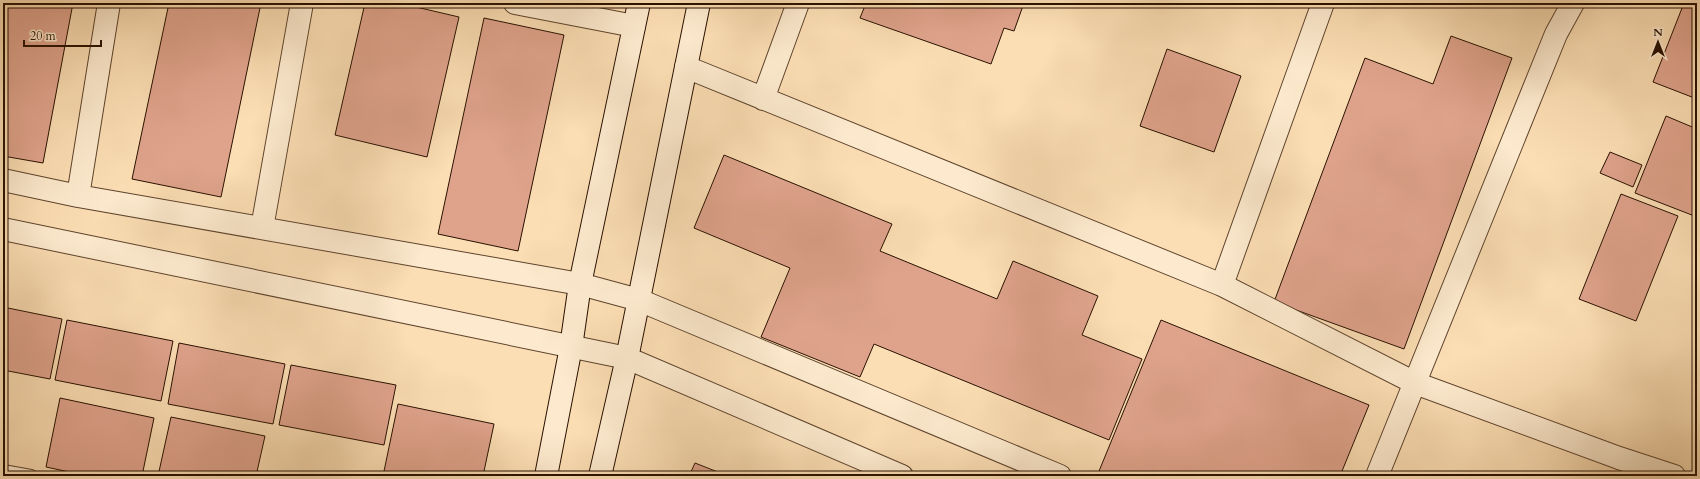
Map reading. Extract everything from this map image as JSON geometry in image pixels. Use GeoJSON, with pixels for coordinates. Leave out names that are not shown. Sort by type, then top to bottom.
{"type":"FeatureCollection","features":[{"type":"Feature","properties":{"kind":"street"},"geometry":{"type":"LineString","coordinates":[[78,196],[109,3]]}},
{"type":"Feature","properties":{"kind":"street"},"geometry":{"type":"LineString","coordinates":[[262,228],[302,3]]}},
{"type":"Feature","properties":{"kind":"street"},"geometry":{"type":"LineString","coordinates":[[514,3],[634,26]]}},
{"type":"Feature","properties":{"kind":"street"},"geometry":{"type":"LineString","coordinates":[[546,476],[571,348],[580,284],[639,3]]}},
{"type":"Feature","properties":{"kind":"street"},"geometry":{"type":"LineString","coordinates":[[600,476],[627,358],[699,3]]}},
{"type":"Feature","properties":{"kind":"street"},"geometry":{"type":"LineString","coordinates":[[763,99],[798,3]]}},
{"type":"Feature","properties":{"kind":"street"},"geometry":{"type":"LineString","coordinates":[[1222,285],[1323,3]]}},
{"type":"Feature","properties":{"kind":"street"},"geometry":{"type":"LineString","coordinates":[[1377,476],[1556,34],[1573,3]]}},
{"type":"Feature","properties":{"kind":"street"},"geometry":{"type":"LineString","coordinates":[[686,68],[1222,285],[1415,383],[1619,458],[1674,476]]}},
{"type":"Feature","properties":{"kind":"street"},"geometry":{"type":"LineString","coordinates":[[3,180],[78,196],[580,284],[639,300],[1060,476]]}},
{"type":"Feature","properties":{"kind":"street"},"geometry":{"type":"LineString","coordinates":[[3,229],[571,348],[627,358],[902,476]]}},
{"type":"Feature","properties":{"kind":"lane"},"geometry":{"type":"LineString","coordinates":[[3,471],[31,476]]}},
{"type":"Feature","properties":{"kind":"building"},"geometry":{"type":"Polygon","coordinates":[[[3,3],[73,3],[43,163],[3,156],[3,3]]]}},
{"type":"Feature","properties":{"kind":"building"},"geometry":{"type":"Polygon","coordinates":[[[169,3],[261,3],[221,197],[132,179],[169,3]]]}},
{"type":"Feature","properties":{"kind":"building"},"geometry":{"type":"Polygon","coordinates":[[[365,3],[399,3],[459,17],[427,157],[335,135],[365,3]]]}},
{"type":"Feature","properties":{"kind":"building"},"geometry":{"type":"Polygon","coordinates":[[[866,3],[1024,3],[1014,31],[1004,28],[991,64],[860,18],[866,3]]]}},
{"type":"Feature","properties":{"kind":"building"},"geometry":{"type":"Polygon","coordinates":[[[1684,3],[1697,3],[1697,99],[1653,82],[1684,3]]]}},
{"type":"Feature","properties":{"kind":"building"},"geometry":{"type":"Polygon","coordinates":[[[484,18],[564,35],[518,251],[438,234],[484,18]]]}},
{"type":"Feature","properties":{"kind":"building"},"geometry":{"type":"Polygon","coordinates":[[[1451,36],[1512,58],[1404,349],[1274,302],[1365,58],[1433,84],[1451,36]]]}},
{"type":"Feature","properties":{"kind":"building"},"geometry":{"type":"Polygon","coordinates":[[[1167,49],[1241,76],[1214,152],[1140,126],[1167,49]]]}},
{"type":"Feature","properties":{"kind":"building"},"geometry":{"type":"Polygon","coordinates":[[[1666,116],[1697,129],[1697,217],[1635,193],[1666,116]]]}},
{"type":"Feature","properties":{"kind":"building"},"geometry":{"type":"Polygon","coordinates":[[[1610,152],[1642,165],[1633,187],[1600,173],[1610,152]]]}},
{"type":"Feature","properties":{"kind":"building"},"geometry":{"type":"Polygon","coordinates":[[[724,155],[892,224],[880,251],[997,299],[1013,261],[1098,296],[1082,335],[1142,359],[1109,440],[874,344],[860,377],[761,337],[790,268],[694,228],[724,155]]]}},
{"type":"Feature","properties":{"kind":"building"},"geometry":{"type":"Polygon","coordinates":[[[1621,194],[1678,216],[1636,321],[1579,299],[1621,194]]]}},
{"type":"Feature","properties":{"kind":"building"},"geometry":{"type":"Polygon","coordinates":[[[3,307],[62,319],[50,379],[3,370],[3,307]]]}},
{"type":"Feature","properties":{"kind":"building"},"geometry":{"type":"Polygon","coordinates":[[[67,320],[173,341],[161,401],[55,380],[67,320]]]}},
{"type":"Feature","properties":{"kind":"building"},"geometry":{"type":"Polygon","coordinates":[[[1161,320],[1369,405],[1340,476],[1097,476],[1161,320]]]}},
{"type":"Feature","properties":{"kind":"building"},"geometry":{"type":"Polygon","coordinates":[[[179,343],[285,364],[273,424],[168,404],[179,343]]]}},
{"type":"Feature","properties":{"kind":"building"},"geometry":{"type":"Polygon","coordinates":[[[291,365],[396,385],[384,445],[279,425],[291,365]]]}},
{"type":"Feature","properties":{"kind":"building"},"geometry":{"type":"Polygon","coordinates":[[[60,398],[154,418],[142,476],[88,476],[46,467],[60,398]]]}},
{"type":"Feature","properties":{"kind":"building"},"geometry":{"type":"Polygon","coordinates":[[[398,404],[494,424],[483,476],[383,476],[398,404]]]}},
{"type":"Feature","properties":{"kind":"building"},"geometry":{"type":"Polygon","coordinates":[[[171,417],[265,436],[256,476],[158,476],[171,417]]]}},
{"type":"Feature","properties":{"kind":"building"},"geometry":{"type":"Polygon","coordinates":[[[695,463],[728,476],[689,476],[695,463]]]}}]}
